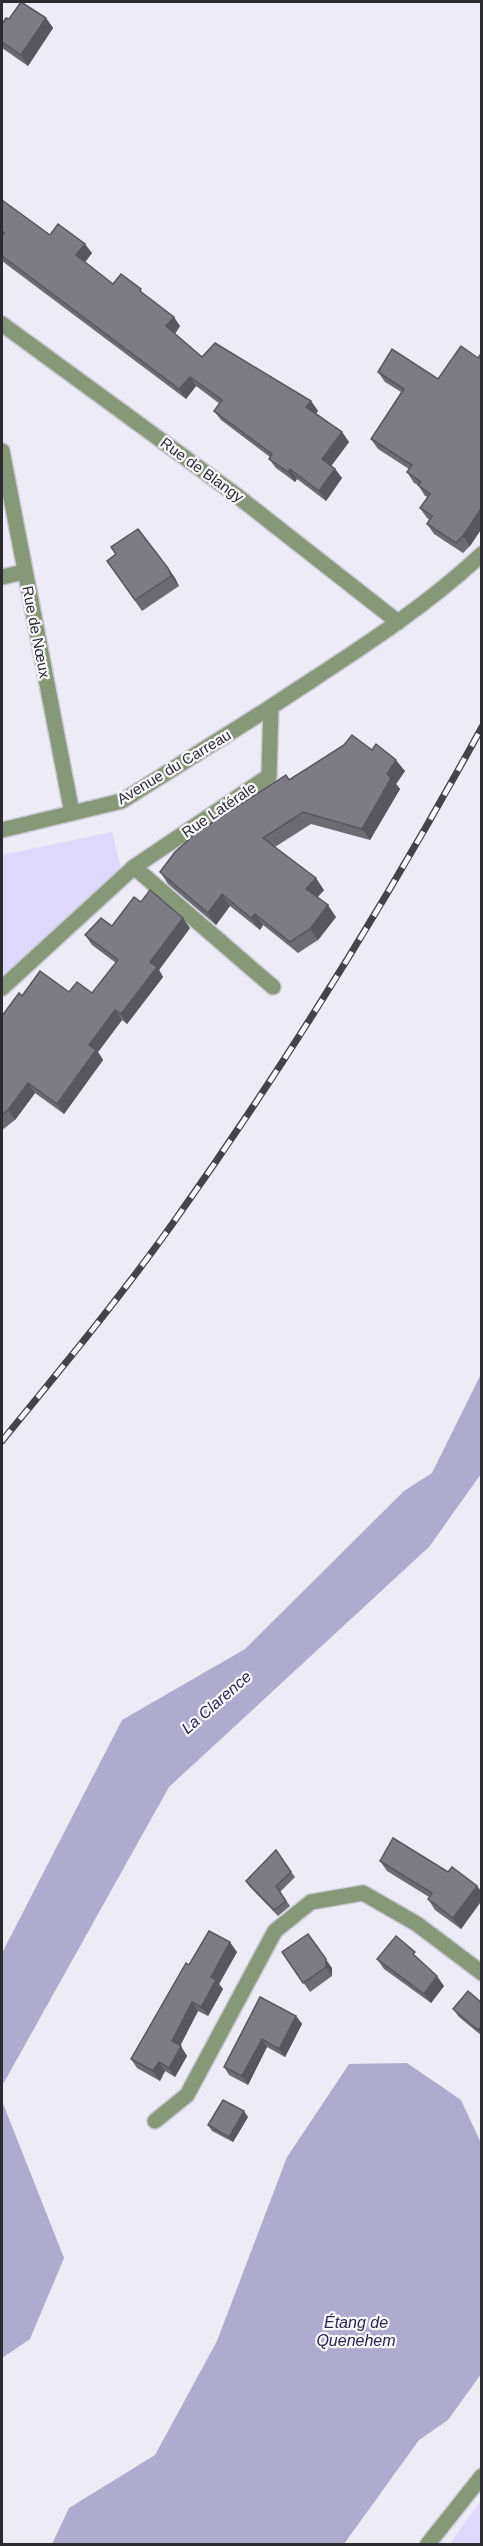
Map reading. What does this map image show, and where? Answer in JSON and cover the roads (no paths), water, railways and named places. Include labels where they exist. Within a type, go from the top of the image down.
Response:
[{"type":"street","name":"Rue de Blangy","points":[[2,324],[236,495],[398,622]]},
{"type":"street","name":"Rue de Nœux","points":[[2,452],[72,813]]},
{"type":"street","points":[[271,707],[398,622],[454,581],[482,554]]},
{"type":"street","points":[[2,577],[24,572]]},
{"type":"street","name":"Avenue du Carreau","points":[[2,830],[122,801],[271,707]]},
{"type":"street","name":"Rue Latérale","points":[[2,988],[134,867],[269,776],[271,707]]},
{"type":"street","points":[[134,867],[273,987]]},
{"type":"street","points":[[155,2121],[187,2096],[275,1931],[311,1902],[363,1893],[417,1924],[482,1973]]},
{"type":"street","points":[[428,2544],[482,2476]]},
{"type":"water","name":"La Clarence","points":[[481,1374],[481,1474],[429,1547],[169,1787],[2,2086],[2,1953],[122,1720],[245,1649],[404,1491],[432,1473]]},
{"type":"water","name":"Étang de Quenehem","points":[[407,2063],[461,2100],[481,2143],[481,2374],[448,2420],[419,2440],[344,2544],[52,2544],[69,2508],[155,2455],[217,2341],[287,2157],[349,2064]]},
{"type":"water","points":[[2,2101],[64,2258],[30,2339],[2,2358]]},
{"type":"railway","points":[[2,1441],[132,1279],[256,1103],[373,918],[482,727]]}]
